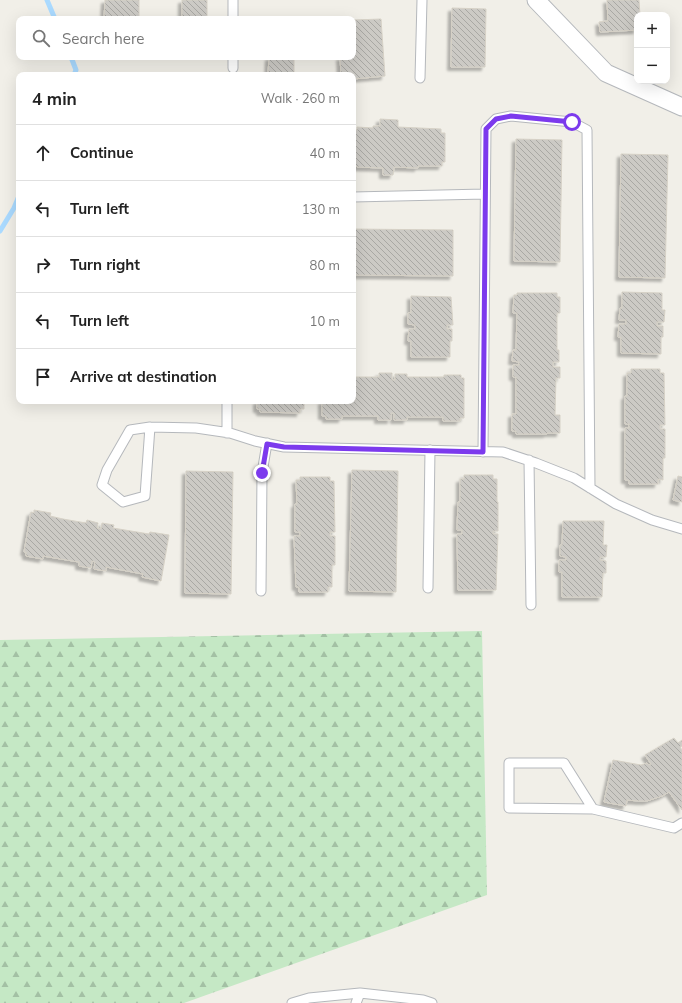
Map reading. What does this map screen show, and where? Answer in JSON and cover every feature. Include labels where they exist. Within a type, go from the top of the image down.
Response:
[{"type":"street","points":[[536,0],[606,73],[682,107]]},
{"type":"lane","points":[[233,0],[233,16]]},
{"type":"lane","points":[[420,78],[422,0]]},
{"type":"lane","points":[[233,60],[233,68]]},
{"type":"lane","points":[[483,452],[486,129],[496,119],[511,116],[572,122],[587,130],[590,488]]},
{"type":"lane","points":[[356,196],[485,194]]},
{"type":"lane","points":[[227,433],[228,404]]},
{"type":"lane","points":[[150,427],[145,496],[123,502],[102,485],[107,470],[130,430],[150,427],[196,428],[227,433],[255,442],[284,447],[503,452],[529,460],[574,478],[616,504],[652,520],[682,528]]},
{"type":"lane","points":[[261,591],[262,473],[267,444]]},
{"type":"lane","points":[[428,588],[430,450]]},
{"type":"lane","points":[[529,460],[531,605]]},
{"type":"lane","points":[[593,809],[564,763],[509,763],[509,808],[593,809],[674,828],[682,822]]},
{"type":"lane","points":[[356,1003],[360,993]]},
{"type":"lane","points":[[292,1003],[309,998],[360,993],[423,1000],[432,1003]]},
{"type":"green space","points":[[482,631],[487,895],[184,1003],[0,1003],[0,640]]},
{"type":"building","points":[[105,0],[139,0],[139,16],[104,16]]},
{"type":"building","points":[[182,0],[207,0],[207,16],[182,16]]},
{"type":"building","points":[[607,0],[639,0],[640,12],[634,12],[634,30],[600,32],[599,22],[608,21]]},
{"type":"building","points":[[452,8],[486,9],[485,67],[451,67]]},
{"type":"building","points":[[381,19],[385,76],[356,79],[356,72],[341,72],[340,60],[356,60],[356,20]]},
{"type":"building","points":[[269,60],[294,60],[294,72],[268,72]]},
{"type":"building","points":[[380,119],[398,120],[398,127],[441,129],[441,133],[445,133],[445,162],[442,162],[442,166],[418,166],[418,168],[394,167],[393,175],[383,175],[383,168],[357,167],[357,127],[373,128],[373,126],[380,126]]},
{"type":"building","points":[[516,139],[562,140],[560,262],[514,261]]},
{"type":"building","points":[[621,154],[668,155],[665,278],[619,277]]},
{"type":"building","points":[[356,229],[453,230],[453,276],[356,275]]},
{"type":"building","points":[[622,292],[662,293],[662,310],[665,310],[664,322],[657,322],[657,326],[663,326],[663,337],[661,337],[661,354],[621,353],[621,337],[618,337],[619,324],[626,324],[626,320],[619,320],[620,308],[622,308]]},
{"type":"building","points":[[517,293],[557,293],[557,297],[560,297],[560,313],[557,313],[557,350],[559,350],[559,362],[553,362],[553,367],[560,367],[560,378],[556,378],[555,415],[560,415],[560,433],[516,434],[516,431],[512,431],[512,414],[516,414],[516,377],[513,377],[513,365],[519,365],[519,362],[512,361],[513,350],[516,350],[517,313],[513,313],[514,295],[517,295]]},
{"type":"building","points":[[411,296],[451,297],[453,325],[447,325],[447,329],[452,329],[450,357],[411,357],[411,341],[408,341],[409,329],[415,329],[415,325],[408,324],[408,313],[411,313]]},
{"type":"building","points":[[631,369],[660,369],[660,373],[664,373],[665,425],[660,425],[660,429],[665,429],[665,458],[663,458],[663,480],[658,479],[658,484],[629,484],[629,480],[625,480],[625,428],[629,428],[629,424],[625,424],[625,396],[627,396],[627,373],[631,373]]},
{"type":"building","points":[[379,373],[392,373],[392,380],[395,380],[395,374],[407,374],[407,377],[444,377],[444,375],[461,375],[461,378],[464,378],[464,418],[460,418],[460,421],[443,421],[443,417],[407,417],[407,420],[394,420],[394,413],[391,413],[391,420],[378,420],[378,416],[342,416],[342,419],[326,419],[326,416],[322,416],[322,404],[356,404],[356,377],[379,377]]},
{"type":"building","points":[[257,404],[304,404],[304,409],[300,409],[300,413],[260,412],[260,409],[257,409]]},
{"type":"building","points":[[352,470],[398,471],[396,592],[349,591]]},
{"type":"building","points":[[186,471],[233,472],[231,594],[185,593]]},
{"type":"building","points":[[464,475],[493,475],[493,479],[497,479],[498,531],[493,531],[493,534],[498,534],[496,590],[458,590],[457,534],[462,534],[462,530],[457,530],[458,502],[460,502],[460,479],[464,479]]},
{"type":"building","points":[[678,476],[682,477],[682,502],[673,500]]},
{"type":"building","points":[[300,477],[330,477],[330,481],[334,481],[335,532],[330,532],[330,536],[335,536],[335,565],[332,565],[332,587],[328,587],[328,592],[299,592],[299,587],[296,587],[294,536],[300,536],[300,532],[295,532],[295,504],[297,504],[296,480],[300,480]]},
{"type":"building","points":[[34,510],[51,513],[50,516],[63,519],[86,523],[87,520],[98,523],[97,528],[101,529],[102,523],[114,525],[113,528],[149,534],[150,532],[169,535],[161,581],[142,577],[143,574],[106,567],[106,571],[94,569],[95,562],[92,561],[91,568],[79,566],[79,562],[43,556],[43,559],[26,556],[26,552],[24,552],[31,512],[34,513]]},
{"type":"building","points":[[563,521],[604,521],[603,545],[607,545],[606,557],[600,557],[600,560],[606,561],[606,573],[603,573],[602,597],[562,597],[562,572],[559,572],[559,560],[566,560],[566,557],[560,556]]},
{"type":"building","points":[[674,738],[678,743],[682,740],[682,746],[680,747],[682,750],[682,810],[669,792],[647,801],[627,800],[626,806],[604,802],[613,760],[641,765],[647,763],[649,765],[651,764],[645,755]]},
{"type":"waterway","points":[[47,0],[54,16]]},
{"type":"waterway","points":[[72,60],[76,70],[75,72]]},
{"type":"waterway","points":[[0,231],[16,203]]},
{"type":"route","points":[[262,473],[267,444],[284,447],[483,452],[486,129],[496,119],[511,116],[572,122]]}]
